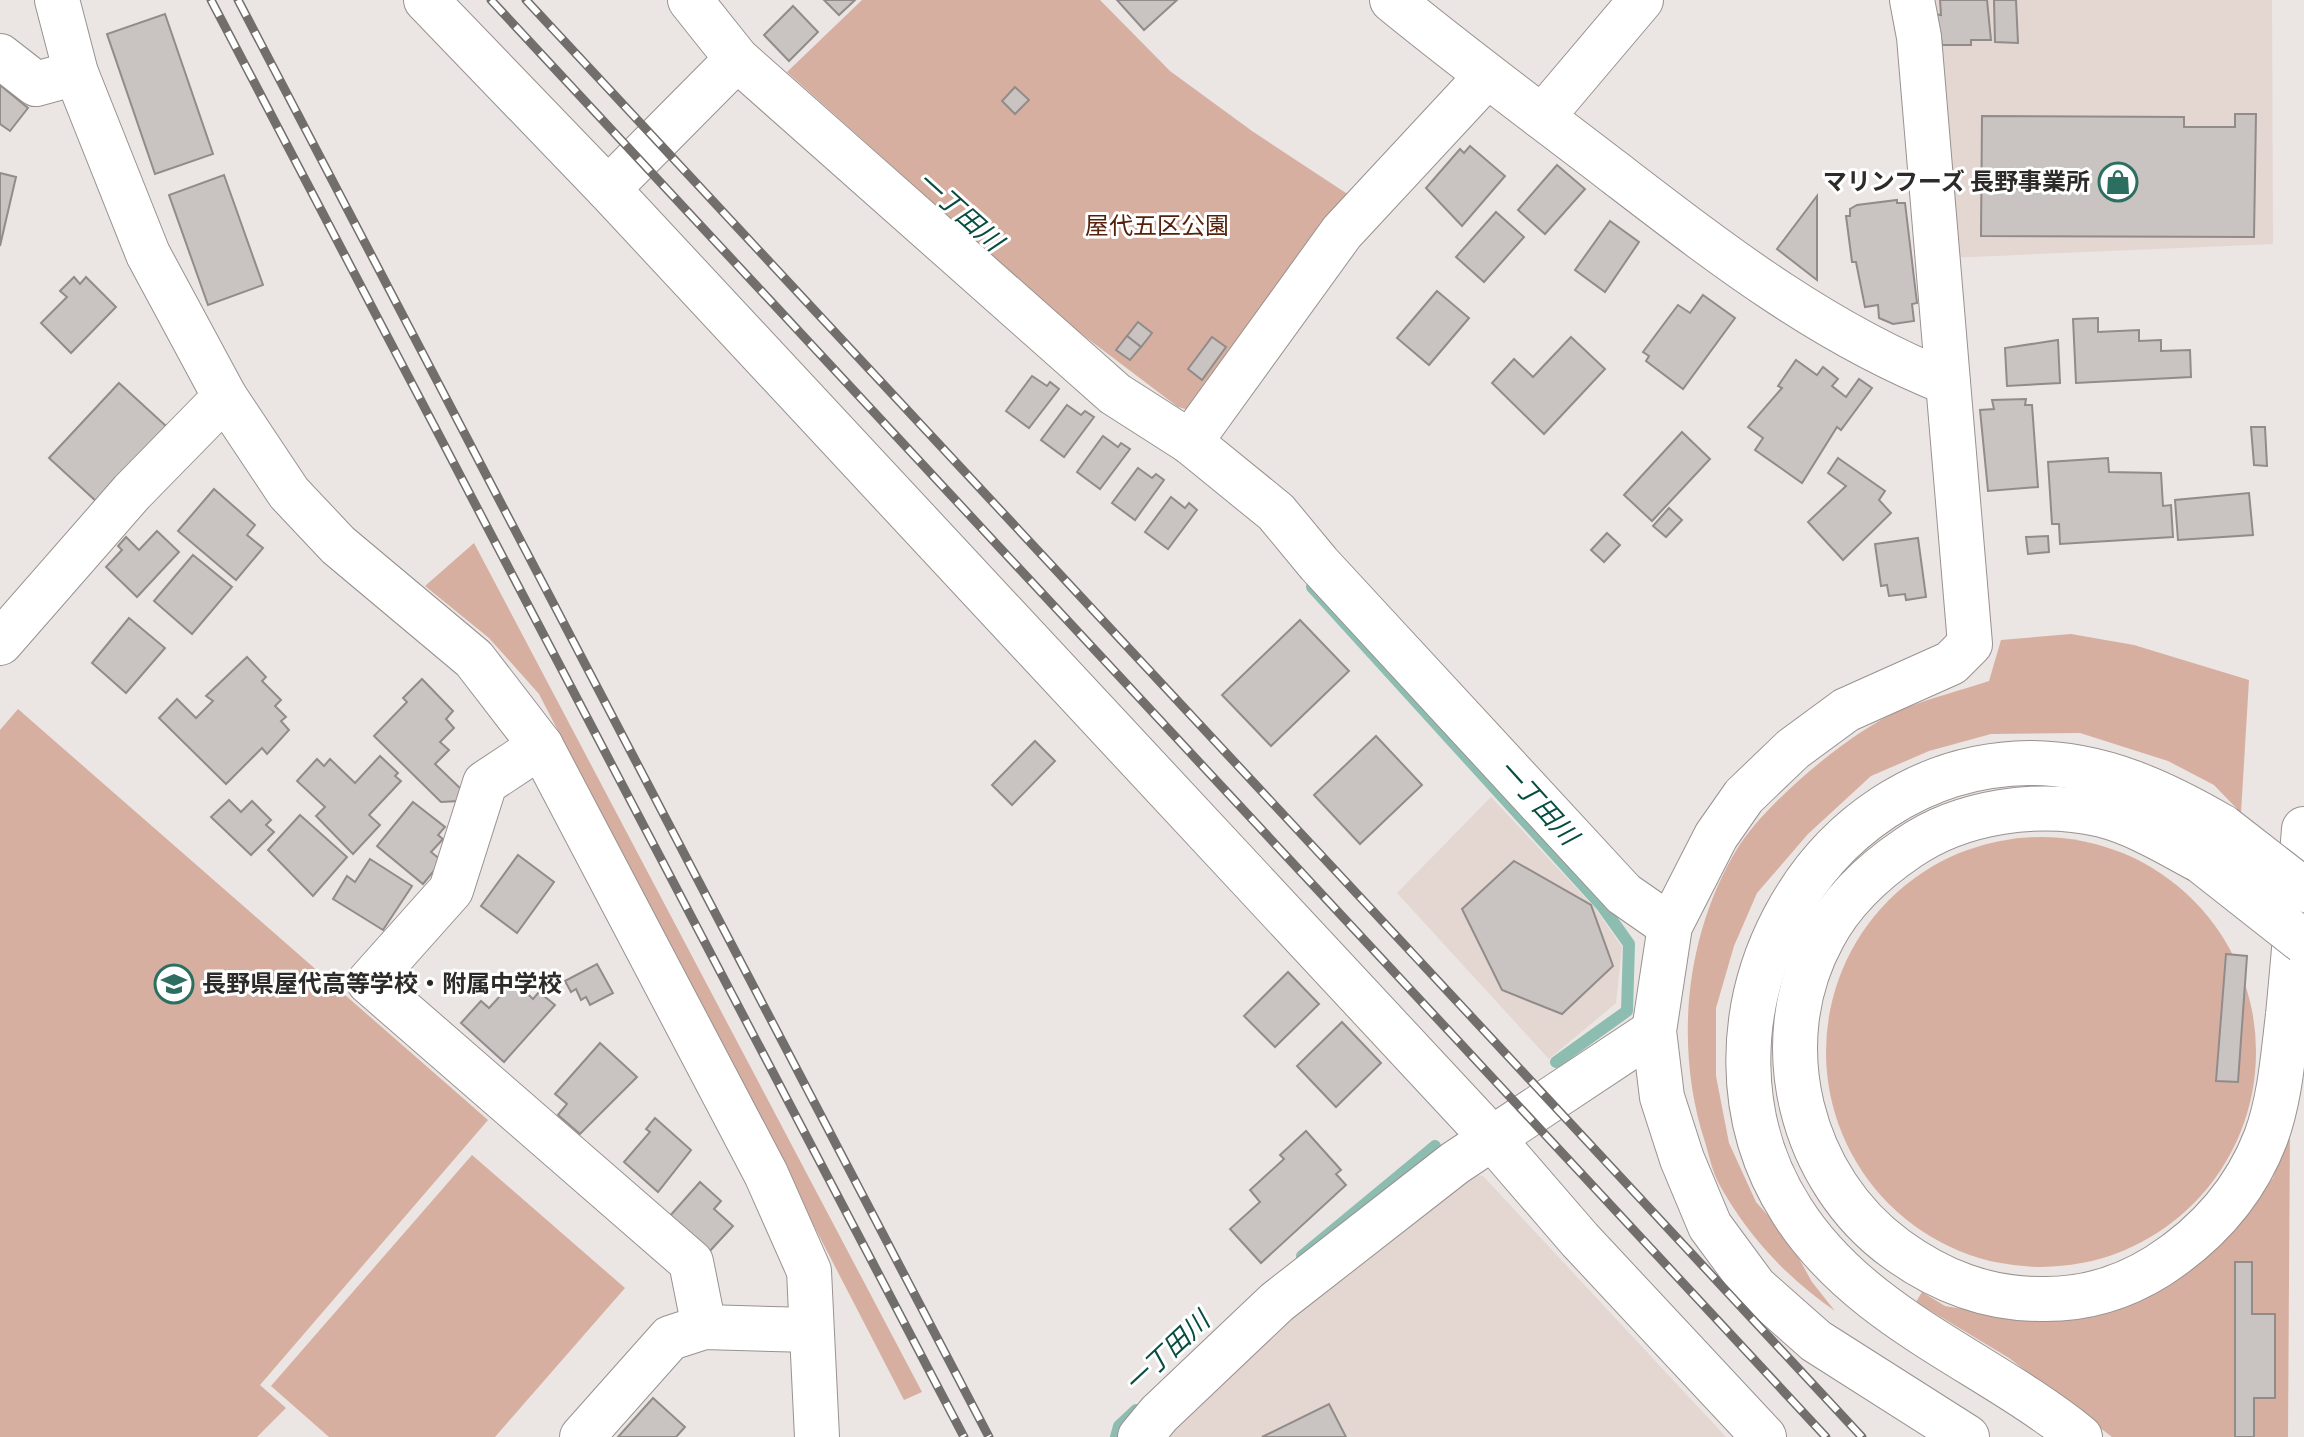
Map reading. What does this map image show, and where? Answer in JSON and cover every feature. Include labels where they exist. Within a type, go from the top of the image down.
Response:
[{"type":"main road","points":[[57,0],[76,73],[148,254],[225,397],[289,493],[338,545],[474,659],[541,746],[766,1174],[809,1271],[817,1437]]},
{"type":"main road","points":[[426,0],[608,189],[1491,1137],[1580,1240],[1764,1437]]},
{"type":"main road","points":[[1392,0],[1486,77],[1691,231],[1829,328],[1896,362],[1948,383]]},
{"type":"main road","points":[[1542,117],[1641,0]]},
{"type":"main road","points":[[1912,0],[1919,37],[1970,644],[1951,663],[1846,710],[1793,749],[1744,796],[1716,836],[1670,926],[1654,1031],[1662,1097],[1682,1159],[1710,1226],[1755,1287],[1816,1341],[1967,1437]]},
{"type":"main road","points":[[693,1],[737,59],[1115,394],[1190,442],[1276,512],[1319,564],[1624,894],[1670,926]]},
{"type":"main road","points":[[0,56],[36,84],[76,73]]},
{"type":"main road","points":[[608,189],[737,59]]},
{"type":"main road","points":[[1190,442],[1342,232],[1486,77]]},
{"type":"main road","points":[[0,643],[132,492],[225,397]]},
{"type":"main road","points":[[541,746],[485,783],[451,890],[369,982],[691,1262],[704,1327]]},
{"type":"main road","points":[[2080,1437],[1902,1321],[1857,1286],[1821,1250],[1791,1210],[1768,1163],[1754,1114],[1751,1026],[1757,988],[1783,915],[1809,876],[1842,839],[1883,807],[1927,785],[1976,770],[2029,763],[2080,767],[2128,780],[2178,801],[2212,844],[2304,942]]},
{"type":"main road","points":[[2304,829],[2278,1093],[2260,1150],[2247,1177],[2220,1215],[2182,1251],[2140,1278],[2097,1293],[2058,1299],[2014,1299],[1966,1288],[1923,1269],[1882,1239],[1849,1206],[1821,1163],[1805,1121],[1795,1074],[1796,1029],[1803,983],[1823,937],[1848,900],[1883,865],[1921,838],[1959,822],[2008,811],[2054,810],[2101,815],[2152,834],[2212,844],[2304,890]]},
{"type":"main road","points":[[1140,1437],[1159,1414],[1277,1302],[1491,1137],[1654,1031]]},
{"type":"main road","points":[[582,1437],[670,1338],[704,1327],[810,1330]]},
{"type":"shaded area","points":[[1924,0],[2272,0],[2273,244],[1946,258]]},
{"type":"shaded area","points":[[1491,797],[1595,908],[1622,947],[1616,1003],[1549,1059],[1397,893]]},
{"type":"shaded area","points":[[1463,1172],[1483,1176],[1726,1437],[1165,1437],[1248,1350]]},
{"type":"green space","name":"屋代五区公園","points":[[862,0],[1100,0],[1170,71],[1252,131],[1349,195],[1189,410],[1178,407],[1071,326],[787,72]]},
{"type":"green space","points":[[474,543],[922,1392],[904,1400],[539,694],[489,638],[425,586]]},
{"type":"green space","points":[[2071,634],[2134,645],[2249,680],[2241,813],[2214,785],[2168,761],[2080,733],[1991,734],[1929,751],[1871,776],[1808,834],[1757,893],[1734,946],[1716,1008],[1716,1076],[1729,1143],[1756,1202],[1787,1237],[1812,1282],[1835,1311],[1800,1284],[1769,1254],[1729,1201],[1712,1167],[1695,1106],[1688,1030],[1696,954],[1706,918],[1719,882],[1751,830],[1790,788],[1839,748],[1908,707],[1989,681],[2001,640]]},
{"type":"green space","name":"長野県屋代高等学校・附属中学校","points":[[18,709],[488,1120],[260,1385],[286,1408],[257,1437],[0,1437],[0,730]]},
{"type":"green space","points":[[2041,837],[2083,841],[2123,854],[2160,873],[2193,900],[2220,933],[2239,970],[2252,1010],[2256,1052],[2252,1094],[2239,1134],[2220,1171],[2193,1204],[2160,1231],[2123,1250],[2083,1263],[2041,1267],[1999,1263],[1959,1250],[1922,1231],[1889,1204],[1862,1171],[1843,1134],[1830,1094],[1826,1052],[1830,1010],[1843,970],[1862,933],[1889,900],[1922,873],[1959,854],[1999,841]]},
{"type":"green space","points":[[2290,1126],[2288,1437],[2112,1437],[2009,1358],[1916,1302],[1922,1292],[1945,1306],[2004,1316],[2228,1235],[2273,1178]]},
{"type":"green space","points":[[472,1155],[625,1288],[495,1437],[329,1437],[271,1386]]},
{"type":"building","points":[[824,0],[855,0],[839,15]]},
{"type":"building","points":[[1117,0],[1177,0],[1144,30]]},
{"type":"building","points":[[1940,0],[1987,0],[1991,40],[1971,40],[1971,45],[1942,45],[1940,31],[1934,32],[1933,14],[1941,15]]},
{"type":"building","points":[[1994,0],[2016,0],[2018,43],[1995,42]]},
{"type":"building","points":[[793,6],[818,32],[789,61],[764,35]]},
{"type":"building","points":[[165,14],[213,154],[155,174],[107,34]]},
{"type":"building","points":[[0,85],[28,108],[10,131],[0,124]]},
{"type":"building","points":[[1015,87],[1029,100],[1015,114],[1002,101]]},
{"type":"building","name":"マリンフーズ 長野事業所","points":[[2235,114],[2256,114],[2254,237],[1981,236],[1982,116],[2184,117],[2184,127],[2235,127]]},
{"type":"building","points":[[1470,146],[1505,176],[1462,226],[1426,188],[1460,149],[1464,153]]},
{"type":"building","points":[[1557,165],[1585,189],[1545,234],[1518,210]]},
{"type":"building","points":[[0,173],[16,177],[0,246]]},
{"type":"building","points":[[224,175],[263,285],[208,305],[169,195]]},
{"type":"building","points":[[1817,196],[1817,280],[1777,249]]},
{"type":"building","points":[[1897,200],[1897,203],[1905,203],[1917,303],[1912,304],[1914,321],[1893,324],[1879,318],[1878,305],[1865,307],[1856,262],[1852,262],[1846,216],[1850,216],[1850,209],[1857,205]]},
{"type":"building","points":[[1496,212],[1524,237],[1484,282],[1456,257]]},
{"type":"building","points":[[1610,221],[1639,242],[1605,292],[1575,270]]},
{"type":"building","points":[[74,277],[80,284],[86,277],[116,307],[71,353],[41,323],[67,297],[60,291]]},
{"type":"building","points":[[1437,291],[1469,318],[1429,365],[1397,338]]},
{"type":"building","points":[[1703,295],[1735,318],[1683,389],[1646,361],[1649,356],[1643,352],[1678,305],[1690,313]]},
{"type":"building","points":[[2098,318],[2098,332],[2139,330],[2139,341],[2161,340],[2161,351],[2190,350],[2191,377],[2076,383],[2073,319]]},
{"type":"building","points":[[1138,322],[1152,333],[1141,347],[1127,336]]},
{"type":"building","points":[[1127,336],[1141,347],[1130,360],[1116,350]]},
{"type":"building","points":[[1212,337],[1226,347],[1202,380],[1188,369]]},
{"type":"building","points":[[1571,337],[1605,369],[1544,434],[1492,383],[1514,359],[1533,377]]},
{"type":"building","points":[[2058,340],[2060,383],[2007,386],[2005,348]]},
{"type":"building","points":[[1796,360],[1817,375],[1823,367],[1838,379],[1832,386],[1846,397],[1859,379],[1872,388],[1841,430],[1837,427],[1802,483],[1755,450],[1763,438],[1748,427],[1782,388],[1778,386]]},
{"type":"building","points":[[1032,376],[1047,386],[1050,382],[1059,389],[1029,428],[1006,411]]},
{"type":"building","points":[[119,383],[166,426],[97,502],[49,458]]},
{"type":"building","points":[[2026,399],[2025,405],[2032,405],[2038,487],[1988,491],[1980,410],[1994,409],[1992,400]]},
{"type":"building","points":[[1067,405],[1081,415],[1085,411],[1094,417],[1064,457],[1041,440]]},
{"type":"building","points":[[2251,427],[2265,427],[2267,466],[2254,465]]},
{"type":"building","points":[[1682,432],[1710,459],[1652,521],[1624,495]]},
{"type":"building","points":[[1103,436],[1118,447],[1121,443],[1130,449],[1100,489],[1077,472]]},
{"type":"building","points":[[1838,458],[1885,491],[1879,500],[1891,513],[1843,560],[1808,522],[1846,486],[1828,473]]},
{"type":"building","points":[[2108,458],[2109,472],[2161,473],[2163,506],[2171,505],[2173,537],[2060,544],[2059,524],[2052,524],[2048,462]]},
{"type":"building","points":[[1138,468],[1152,478],[1156,474],[1164,480],[1135,520],[1112,503]]},
{"type":"building","points":[[214,489],[255,525],[247,535],[263,548],[236,580],[178,531]]},
{"type":"building","points":[[2249,493],[2253,535],[2178,540],[2175,500]]},
{"type":"building","points":[[1171,497],[1185,508],[1189,503],[1197,510],[1168,549],[1145,532]]},
{"type":"building","points":[[1669,508],[1682,520],[1666,537],[1653,526]]},
{"type":"building","points":[[157,531],[179,552],[137,597],[106,567],[122,550],[118,546],[126,537],[139,550]]},
{"type":"building","points":[[1607,533],[1620,545],[1604,562],[1591,550]]},
{"type":"building","points":[[2048,536],[2049,552],[2028,554],[2026,537]]},
{"type":"building","points":[[1918,538],[1926,597],[1906,600],[1905,594],[1889,596],[1887,585],[1881,586],[1875,544]]},
{"type":"building","points":[[193,555],[232,587],[192,634],[154,601]]},
{"type":"building","points":[[129,618],[165,648],[126,693],[92,663]]},
{"type":"building","points":[[1300,620],[1349,671],[1271,746],[1222,695]]},
{"type":"building","points":[[247,657],[266,677],[262,681],[281,700],[275,706],[286,717],[281,721],[289,730],[267,754],[262,748],[226,784],[159,718],[177,699],[196,718],[213,701],[206,696]]},
{"type":"building","points":[[422,679],[453,711],[446,719],[454,728],[440,742],[449,750],[435,764],[461,789],[459,801],[441,802],[374,736],[407,702],[403,698]]},
{"type":"building","points":[[1376,736],[1422,785],[1360,844],[1314,795]]},
{"type":"building","points":[[1035,741],[1055,761],[1012,805],[992,785]]},
{"type":"building","points":[[380,756],[398,773],[395,776],[401,781],[369,815],[380,825],[353,854],[316,816],[325,807],[297,781],[317,759],[324,766],[330,759],[355,783]]},
{"type":"building","points":[[229,800],[241,812],[252,801],[271,820],[266,825],[274,832],[251,855],[211,817]]},
{"type":"building","points":[[413,802],[445,827],[438,835],[443,839],[431,852],[442,861],[423,884],[377,846]]},
{"type":"building","points":[[300,815],[347,857],[313,896],[268,850]]},
{"type":"building","points":[[518,855],[554,882],[517,933],[481,906]]},
{"type":"building","points":[[370,859],[412,886],[383,930],[333,899],[347,876],[355,882]]},
{"type":"building","points":[[1514,861],[1591,905],[1613,966],[1562,1014],[1502,990],[1462,909]]},
{"type":"building","points":[[2226,954],[2247,956],[2238,1082],[2216,1081]]},
{"type":"building","points":[[597,964],[613,993],[590,1005],[586,997],[581,1000],[576,989],[571,992],[565,981]]},
{"type":"building","points":[[1288,972],[1319,1004],[1275,1047],[1244,1016]]},
{"type":"building","points":[[514,981],[533,999],[539,992],[555,1005],[504,1062],[461,1023],[481,1001],[489,1008]]},
{"type":"building","points":[[1342,1022],[1381,1063],[1336,1107],[1297,1066]]},
{"type":"building","points":[[600,1043],[637,1077],[580,1134],[558,1115],[567,1104],[555,1094]]},
{"type":"building","points":[[655,1118],[691,1150],[658,1192],[624,1162],[650,1132],[646,1129]]},
{"type":"building","points":[[1306,1131],[1341,1170],[1336,1174],[1346,1185],[1261,1263],[1230,1229],[1260,1202],[1250,1190],[1284,1159],[1280,1155]]},
{"type":"building","points":[[700,1182],[721,1201],[714,1209],[733,1226],[708,1253],[669,1217]]},
{"type":"building","points":[[2235,1262],[2252,1262],[2252,1314],[2275,1314],[2275,1398],[2254,1398],[2254,1437],[2235,1437]]},
{"type":"building","points":[[653,1398],[685,1427],[676,1437],[618,1437]]},
{"type":"building","points":[[1329,1404],[1346,1437],[1262,1437]]},
{"type":"waterway","name":"一丁田川","points":[[1312,587],[1602,906],[1629,944],[1627,1011],[1556,1062]]},
{"type":"waterway","name":"一丁田川","points":[[1302,1256],[1435,1146]]},
{"type":"waterway","name":"一丁田川","points":[[1116,1437],[1119,1426],[1136,1410]]},
{"type":"railway","points":[[211,0],[964,1437]]},
{"type":"railway","points":[[238,0],[989,1437]]},
{"type":"railway","points":[[491,0],[1826,1437]]},
{"type":"railway","points":[[526,0],[1862,1437]]},
{"type":"place","name":"マリンフーズ 長野事業所","points":[[2118,182]]},
{"type":"place","name":"長野県屋代高等学校・附属中学校","points":[[174,984]]}]
